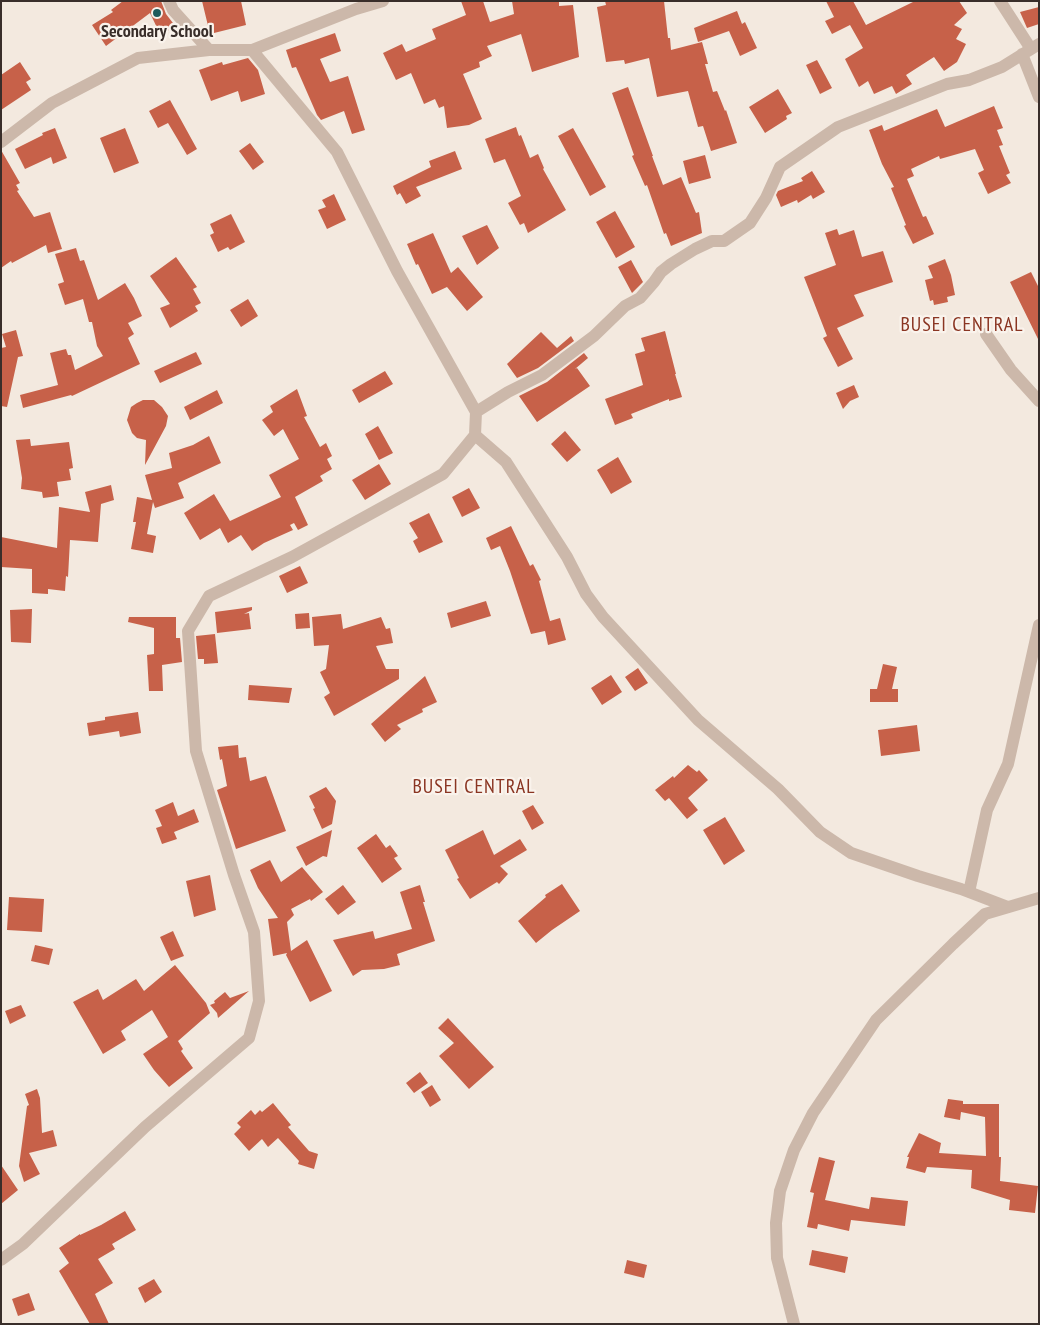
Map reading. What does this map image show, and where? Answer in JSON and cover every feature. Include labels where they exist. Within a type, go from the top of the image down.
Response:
[{"type":"street","points":[[169,1],[173,10],[209,50]]},
{"type":"street","points":[[1,142],[52,103],[138,58],[209,50],[252,50],[356,9],[383,1]]},
{"type":"street","points":[[1000,1],[1031,49],[1039,97]]},
{"type":"street","points":[[476,412],[508,392],[542,375],[594,336],[626,306],[640,298],[661,272],[671,264],[712,241],[724,241],[750,223],[766,198],[780,167],[838,127],[947,84],[969,80],[1002,67],[1031,49]]},
{"type":"street","points":[[1,1260],[22,1244],[145,1127],[250,1038],[259,1001],[254,932],[234,875],[196,751],[188,631],[209,596],[292,557],[443,474],[475,435],[476,412],[397,271],[337,152],[252,50]]},
{"type":"street","points":[[986,334],[1011,370],[1039,401]]},
{"type":"street","points":[[475,435],[506,462],[567,558],[586,594],[603,617],[698,720],[772,783],[820,832],[851,852],[1008,907]]},
{"type":"street","points":[[969,892],[987,810],[1008,764],[1039,625]]},
{"type":"street","points":[[794,1324],[777,1258],[776,1223],[780,1191],[794,1150],[813,1113],[876,1020],[985,914],[1039,898]]},
{"type":"building","points":[[123,1],[161,1],[166,14],[176,27],[160,34],[150,13],[106,46],[92,25],[113,12],[111,10]]},
{"type":"building","points":[[202,1],[241,1],[246,25],[210,34]]},
{"type":"building","points":[[461,1],[483,1],[490,22],[514,14],[512,1],[559,1],[559,6],[573,5],[579,57],[532,72],[521,34],[487,46],[492,56],[479,62],[480,67],[463,74],[482,119],[469,125],[447,128],[444,106],[439,108],[435,99],[424,104],[411,73],[396,80],[383,53],[402,44],[406,52],[436,39],[432,29],[466,15]]},
{"type":"building","points":[[605,1],[664,1],[671,50],[702,42],[708,64],[705,64],[713,92],[717,91],[726,110],[737,143],[711,151],[703,126],[698,127],[688,91],[657,97],[649,58],[625,64],[624,60],[606,62],[597,7],[606,5]]},
{"type":"building","points":[[826,1],[853,1],[866,25],[915,1],[959,1],[967,13],[954,25],[962,29],[956,39],[966,44],[957,62],[944,71],[934,57],[906,75],[912,84],[896,94],[892,86],[874,94],[868,81],[859,87],[845,59],[863,48],[850,25],[832,34],[825,21],[834,17]]},
{"type":"building","points":[[1039,7],[1039,24],[1027,28],[1020,12]]},
{"type":"building","points":[[737,11],[742,24],[745,22],[757,48],[740,56],[729,31],[698,42],[694,28]]},
{"type":"building","points":[[335,33],[341,51],[320,59],[330,82],[348,76],[365,130],[352,134],[344,111],[321,120],[317,115],[296,67],[292,68],[286,50]]},
{"type":"building","points":[[248,58],[258,70],[265,94],[241,102],[238,91],[211,101],[199,70],[222,62],[223,65]]},
{"type":"building","points":[[817,60],[832,88],[820,94],[806,65]]},
{"type":"building","points":[[20,62],[31,79],[26,82],[31,90],[1,110],[1,75]]},
{"type":"building","points":[[628,87],[663,185],[681,177],[696,213],[699,212],[702,233],[671,246],[666,233],[664,234],[647,185],[645,186],[632,156],[634,155],[612,93]]},
{"type":"building","points":[[778,89],[792,113],[786,116],[787,119],[765,133],[749,107]]},
{"type":"building","points":[[170,100],[197,149],[187,155],[168,123],[158,128],[149,111]]},
{"type":"building","points":[[994,106],[1003,128],[997,130],[1003,145],[999,146],[1010,173],[1006,175],[1011,183],[988,194],[978,173],[984,170],[975,149],[940,159],[939,156],[911,169],[914,176],[907,179],[923,217],[926,216],[934,234],[913,244],[904,226],[906,225],[891,188],[894,187],[882,164],[869,130],[882,125],[884,131],[937,109],[945,127]]},
{"type":"building","points":[[516,127],[530,158],[538,154],[543,169],[566,210],[528,233],[524,223],[520,225],[508,203],[521,196],[505,159],[494,163],[485,139]]},
{"type":"building","points":[[55,128],[67,158],[53,164],[51,157],[25,169],[15,149],[43,135],[42,133]]},
{"type":"building","points":[[125,128],[139,163],[114,173],[100,138]]},
{"type":"building","points":[[573,128],[606,187],[590,196],[558,136]]},
{"type":"building","points":[[250,143],[264,162],[253,170],[239,151]]},
{"type":"building","points":[[1,150],[20,183],[16,185],[19,190],[17,191],[34,217],[50,212],[62,249],[48,253],[46,245],[12,263],[11,261],[1,268]]},
{"type":"building","points":[[455,151],[462,169],[416,187],[421,196],[406,204],[400,193],[397,195],[393,186],[431,167],[429,161]]},
{"type":"building","points":[[705,155],[711,178],[689,184],[683,161]]},
{"type":"building","points":[[812,171],[825,192],[813,199],[811,195],[798,203],[797,200],[781,207],[776,195],[778,191],[803,181],[801,178]]},
{"type":"building","points":[[334,194],[346,220],[327,229],[318,210],[326,207],[322,200]]},
{"type":"building","points":[[615,211],[635,247],[616,258],[596,222]]},
{"type":"building","points":[[231,214],[245,242],[230,250],[228,247],[218,252],[210,235],[214,233],[210,224]]},
{"type":"building","points":[[487,225],[499,248],[477,265],[462,236]]},
{"type":"building","points":[[837,229],[839,235],[854,230],[862,257],[883,251],[893,282],[854,295],[864,316],[837,328],[853,359],[838,367],[823,338],[827,336],[804,277],[836,265],[825,233]]},
{"type":"building","points":[[433,233],[451,273],[458,267],[483,297],[467,311],[447,287],[432,294],[418,264],[416,265],[407,244]]},
{"type":"building","points":[[76,248],[80,261],[84,260],[98,300],[125,283],[134,298],[142,316],[128,323],[134,334],[128,338],[140,364],[72,396],[23,408],[20,395],[58,385],[50,353],[66,349],[68,355],[71,355],[75,370],[103,356],[97,346],[92,322],[89,322],[83,299],[65,305],[58,284],[64,282],[55,254]]},
{"type":"building","points":[[176,257],[197,287],[193,289],[201,303],[195,306],[198,311],[170,328],[160,308],[170,304],[150,276]]},
{"type":"building","points":[[945,259],[955,295],[947,297],[948,302],[934,305],[933,300],[930,301],[925,280],[933,278],[928,266]]},
{"type":"building","points":[[631,260],[643,282],[632,293],[618,267]]},
{"type":"building","points":[[1031,272],[1039,288],[1039,341],[1010,282]]},
{"type":"building","points":[[248,299],[258,316],[241,327],[230,310]]},
{"type":"building","points":[[16,330],[23,356],[18,357],[7,407],[1,406],[1,348],[6,347],[2,334]]},
{"type":"building","points":[[665,331],[682,397],[669,401],[669,399],[631,414],[633,418],[615,425],[605,399],[643,385],[635,354],[645,351],[641,338]]},
{"type":"building","points":[[541,332],[557,348],[571,336],[574,341],[538,368],[517,378],[507,364]]},
{"type":"building","points":[[196,352],[202,364],[160,383],[154,371]]},
{"type":"building","points":[[584,353],[588,358],[575,369],[577,368],[590,386],[537,422],[519,396],[547,382]]},
{"type":"building","points":[[385,371],[393,384],[359,403],[352,390]]},
{"type":"building","points":[[854,385],[859,397],[850,401],[843,409],[836,393]]},
{"type":"building","points":[[297,389],[307,416],[304,417],[320,447],[326,443],[332,456],[327,459],[332,469],[320,476],[323,481],[295,497],[308,525],[298,530],[294,523],[290,525],[293,530],[264,543],[252,551],[241,535],[228,543],[220,528],[200,540],[184,513],[214,494],[230,521],[281,497],[269,475],[299,459],[283,429],[274,436],[262,420],[273,412],[270,406]]},
{"type":"building","points":[[217,390],[223,403],[190,420],[184,407]]},
{"type":"building","points":[[143,400],[154,400],[168,416],[166,426],[145,465],[146,440],[137,438],[132,433],[127,420],[131,407]]},
{"type":"building","points":[[378,426],[393,453],[379,460],[365,434]]},
{"type":"building","points":[[565,431],[581,450],[567,462],[551,444]]},
{"type":"building","points":[[209,436],[221,463],[178,483],[184,498],[155,508],[153,502],[147,534],[156,536],[153,553],[131,549],[136,522],[133,522],[137,497],[152,500],[145,475],[172,468],[169,453],[193,445]]},
{"type":"building","points":[[30,439],[31,446],[69,442],[73,468],[69,469],[71,480],[57,482],[59,496],[43,498],[42,492],[21,489],[22,478],[16,440]]},
{"type":"building","points":[[618,457],[632,482],[611,494],[597,470]]},
{"type":"building","points":[[379,464],[391,484],[365,500],[352,480]]},
{"type":"building","points":[[111,485],[114,500],[101,504],[98,542],[70,540],[68,577],[66,576],[65,591],[48,589],[48,594],[32,593],[32,569],[1,567],[1,537],[57,548],[59,507],[90,512],[85,492]]},
{"type":"building","points":[[469,488],[480,508],[462,517],[452,497]]},
{"type":"building","points":[[429,513],[443,542],[419,553],[413,541],[418,538],[409,523]]},
{"type":"building","points":[[511,526],[530,566],[533,564],[541,580],[539,581],[550,621],[560,618],[566,640],[548,645],[545,631],[531,634],[500,546],[491,550],[486,538]]},
{"type":"building","points":[[300,566],[308,583],[287,593],[279,576]]},
{"type":"building","points":[[486,601],[491,616],[451,628],[447,613]]},
{"type":"building","points":[[252,607],[252,610],[244,614],[249,613],[251,629],[217,633],[215,612]]},
{"type":"building","points":[[32,609],[31,643],[11,642],[10,610]]},
{"type":"building","points":[[309,613],[310,628],[296,629],[295,614]]},
{"type":"building","points":[[341,614],[343,629],[381,617],[386,629],[390,628],[393,643],[376,646],[386,669],[399,669],[399,679],[334,716],[324,697],[330,693],[320,672],[326,669],[329,645],[314,646],[312,617]]},
{"type":"building","points":[[129,617],[176,617],[176,638],[180,638],[182,662],[162,665],[163,691],[149,691],[147,655],[154,654],[154,628],[128,622]]},
{"type":"building","points":[[215,634],[218,663],[204,664],[204,659],[198,659],[196,636]]},
{"type":"building","points":[[883,664],[897,667],[892,689],[898,689],[898,702],[870,702],[870,689],[877,689]]},
{"type":"building","points":[[638,668],[648,683],[635,691],[625,677]]},
{"type":"building","points":[[611,675],[622,692],[602,705],[591,688]]},
{"type":"building","points":[[425,676],[437,702],[422,709],[423,712],[397,725],[401,729],[385,742],[371,724]]},
{"type":"building","points":[[249,685],[292,688],[289,703],[248,700]]},
{"type":"building","points":[[138,712],[141,733],[120,737],[119,731],[89,736],[87,723],[105,720],[105,717]]},
{"type":"building","points":[[917,725],[920,751],[881,756],[878,730]]},
{"type":"building","points":[[238,745],[239,758],[246,757],[250,781],[266,776],[286,831],[236,849],[217,790],[227,786],[218,747]]},
{"type":"building","points":[[688,765],[697,772],[699,770],[708,780],[688,798],[698,810],[687,819],[669,798],[665,801],[655,790],[673,776],[674,778]]},
{"type":"building","points":[[326,787],[336,801],[332,824],[322,829],[309,796]]},
{"type":"building","points":[[173,802],[178,816],[194,809],[199,822],[174,832],[177,839],[162,844],[156,828],[162,826],[155,810]]},
{"type":"building","points":[[533,805],[544,823],[532,830],[522,811]]},
{"type":"building","points":[[725,817],[745,851],[724,865],[703,830]]},
{"type":"building","points":[[332,830],[327,857],[323,856],[306,866],[296,847]]},
{"type":"building","points":[[483,830],[494,855],[520,839],[527,850],[500,866],[508,874],[499,884],[497,882],[470,899],[457,879],[459,878],[445,850]]},
{"type":"building","points":[[376,834],[386,848],[390,845],[398,856],[394,858],[402,869],[382,883],[357,848]]},
{"type":"building","points":[[270,860],[281,882],[302,867],[323,892],[311,901],[310,899],[291,909],[294,915],[287,922],[291,951],[307,940],[332,991],[310,1002],[286,955],[287,953],[273,956],[268,919],[278,918],[258,888],[250,870]]},
{"type":"building","points":[[210,875],[216,910],[194,917],[186,881]]},
{"type":"building","points":[[562,884],[580,911],[536,943],[518,921],[546,897],[545,895]]},
{"type":"building","points":[[343,885],[356,902],[338,915],[325,899]]},
{"type":"building","points":[[420,885],[425,902],[423,902],[435,941],[397,954],[400,965],[384,969],[362,970],[353,976],[333,940],[373,931],[375,939],[412,929],[400,892]]},
{"type":"building","points":[[9,897],[44,899],[42,932],[7,930]]},
{"type":"building","points":[[173,931],[184,956],[171,961],[160,937]]},
{"type":"building","points":[[35,945],[53,949],[49,965],[31,961]]},
{"type":"building","points":[[175,965],[206,1003],[210,1013],[178,1041],[183,1049],[181,1051],[193,1068],[169,1087],[143,1054],[168,1037],[152,1010],[121,1031],[126,1040],[103,1054],[73,1002],[98,989],[103,1000],[136,979],[144,991]]},
{"type":"building","points":[[249,991],[218,1018],[217,1013],[210,1005],[215,1003],[214,1001],[225,992],[230,998]]},
{"type":"building","points":[[21,1005],[26,1016],[10,1024],[5,1011]]},
{"type":"building","points":[[448,1018],[494,1067],[469,1089],[439,1056],[454,1043],[438,1028]]},
{"type":"building","points":[[420,1072],[428,1083],[414,1093],[406,1083]]},
{"type":"building","points":[[432,1085],[441,1100],[430,1107],[421,1092]]},
{"type":"building","points":[[37,1089],[40,1098],[42,1133],[53,1130],[57,1146],[29,1153],[40,1174],[24,1182],[19,1166],[27,1106],[29,1105],[25,1094]]},
{"type":"building","points":[[948,1099],[963,1101],[963,1104],[999,1104],[1000,1181],[1038,1186],[1035,1213],[1009,1210],[1010,1200],[971,1188],[972,1170],[927,1167],[925,1173],[906,1168],[909,1157],[907,1157],[919,1133],[941,1143],[939,1153],[986,1156],[985,1117],[961,1112],[960,1120],[944,1117]]},
{"type":"building","points":[[273,1103],[291,1125],[288,1127],[309,1151],[318,1154],[314,1169],[298,1164],[299,1161],[278,1138],[268,1147],[262,1139],[249,1151],[234,1134],[241,1127],[237,1123],[251,1110],[255,1115]]},
{"type":"building","points":[[819,1157],[835,1161],[825,1200],[869,1209],[871,1197],[908,1201],[905,1226],[851,1220],[849,1231],[818,1224],[817,1229],[807,1227],[814,1193],[810,1192]]},
{"type":"building","points":[[1,1165],[18,1190],[1,1204]]},
{"type":"building","points":[[125,1211],[136,1230],[112,1244],[115,1249],[98,1259],[113,1283],[95,1294],[109,1324],[90,1324],[59,1271],[69,1263],[59,1248],[80,1234],[101,1225]]},
{"type":"building","points":[[812,1250],[848,1257],[845,1273],[809,1265]]},
{"type":"building","points":[[627,1260],[647,1265],[644,1278],[624,1273]]},
{"type":"building","points":[[154,1279],[162,1292],[145,1303],[138,1288]]},
{"type":"building","points":[[29,1293],[35,1310],[18,1316],[12,1299]]},
{"type":"place","name":"Secondary School","points":[[157,13]]},
{"type":"district","name":"BUSEI CENTRAL","points":[[962,325]]},
{"type":"district","name":"BUSEI CENTRAL","points":[[474,787]]}]
